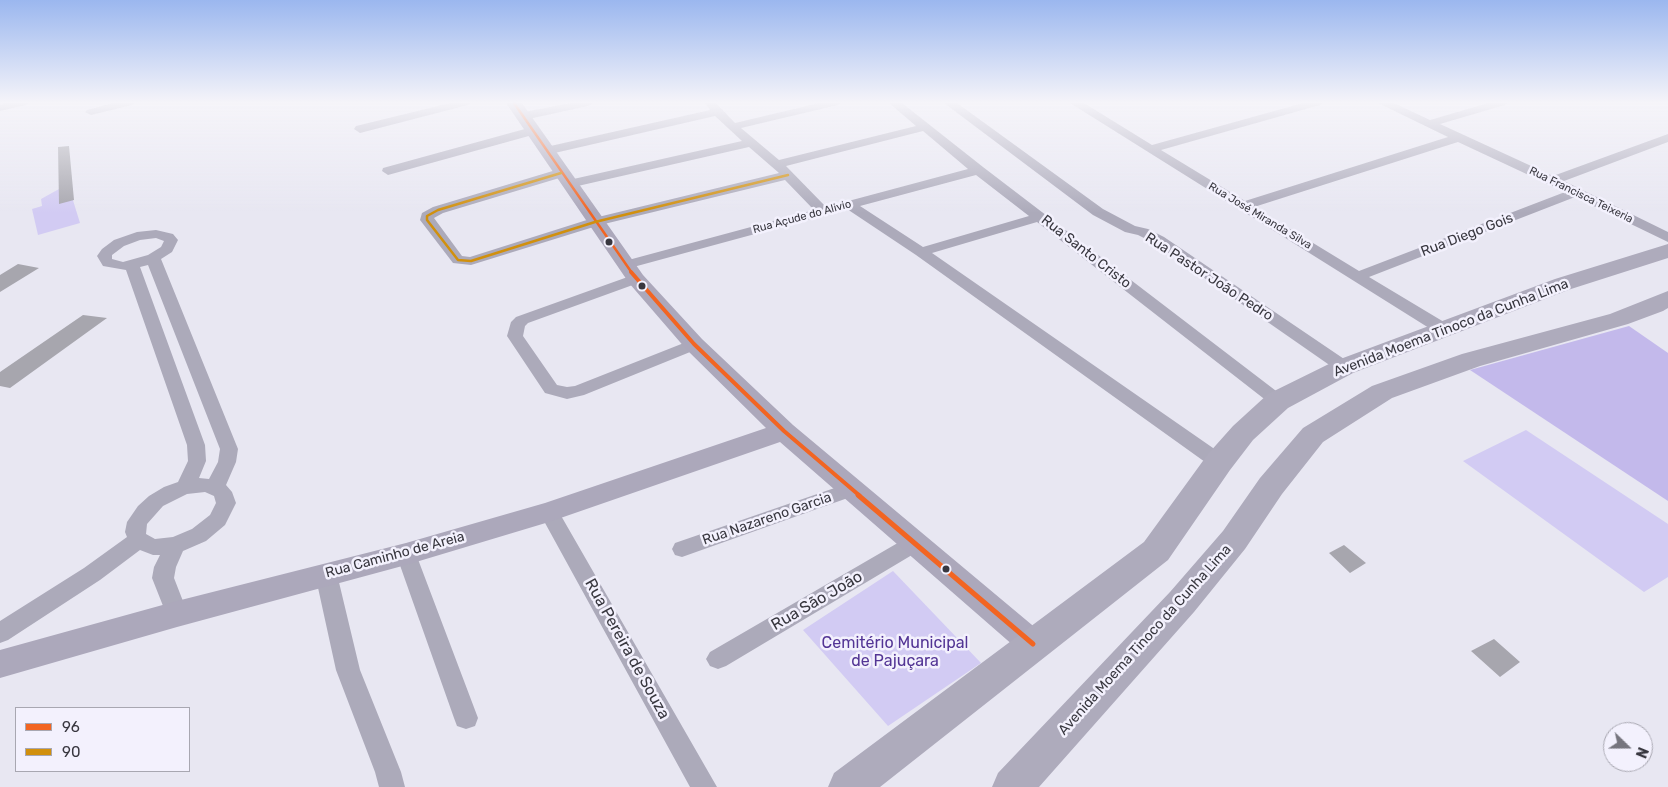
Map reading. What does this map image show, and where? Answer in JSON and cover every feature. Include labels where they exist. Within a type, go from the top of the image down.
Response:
[{"type":"main road","name":"Avenida Moema Tinoco da Cunha Lima","points":[[848,787],[1156,551],[1219,462],[1243,433],[1278,401],[1344,367],[1563,284],[1668,251]]},
{"type":"main road","name":"Avenida Moema Tinoco da Cunha Lima","points":[[1012,787],[1182,602],[1234,540],[1271,486],[1313,436],[1382,392],[1471,360],[1663,305]]},
{"type":"street","points":[[388,171],[494,140]]},
{"type":"street","points":[[538,140],[631,272],[694,344],[784,431],[1033,644]]},
{"type":"street","points":[[746,140],[788,174],[822,210]]},
{"type":"street","points":[[777,164],[875,140]]},
{"type":"street","name":"Rua Santo Cristo","points":[[941,140],[1278,401]]},
{"type":"street","name":"Rua Pastor João Pedro","points":[[1000,140],[1098,212],[1130,229],[1143,232],[1159,240],[1344,367]]},
{"type":"street","name":"Rua José Miranda Silva","points":[[1135,140],[1443,329]]},
{"type":"street","points":[[1151,150],[1187,140]]},
{"type":"street","points":[[1243,206],[1452,140]]},
{"type":"street","name":"Rua Francisca Teixeria","points":[[1461,140],[1553,181],[1668,238]]},
{"type":"street","points":[[1553,181],[1663,140]]},
{"type":"street","points":[[750,143],[565,178],[438,210],[427,216],[427,220],[458,260],[465,261],[479,259],[595,222],[788,174]]},
{"type":"street","name":"Rua Açude do Alivio","points":[[694,344],[578,391],[567,393],[551,389],[515,336],[517,325],[522,320],[631,272],[822,210],[978,170]]},
{"type":"street","name":"Rua Diego Gois","points":[[1358,276],[1576,192]]},
{"type":"street","points":[[848,204],[921,252],[1046,342],[1219,462]]},
{"type":"street","points":[[921,252],[1040,217]]},
{"type":"street","points":[[156,234],[168,237],[170,240],[167,249],[153,258],[123,266],[108,264],[104,256],[119,243],[137,236],[156,234]]},
{"type":"street","points":[[153,258],[229,449],[227,462],[215,487]]},
{"type":"street","points":[[132,265],[196,445],[197,461],[186,487]]},
{"type":"street","name":"Rua Caminho de Areia","points":[[0,664],[178,614],[406,554],[549,512],[784,431]]},
{"type":"street","points":[[206,485],[215,487],[225,496],[226,503],[218,520],[199,535],[175,545],[153,547],[139,540],[135,532],[137,522],[144,511],[156,501],[170,492],[186,487],[206,485]]},
{"type":"street","name":"Rua Nazareno Garcia","points":[[682,549],[852,489]]},
{"type":"street","name":"Rua Pereira de Souza","points":[[549,512],[704,787]]},
{"type":"street","points":[[0,633],[92,574],[139,540]]},
{"type":"street","name":"Rua São João","points":[[718,659],[916,543]]},
{"type":"street","points":[[175,545],[165,567],[164,578],[178,614]]},
{"type":"street","points":[[406,554],[466,718]]},
{"type":"street","points":[[326,574],[348,670],[388,772],[392,787]]},
{"type":"green space","points":[[68,184],[80,223],[38,235],[32,209],[42,206],[41,199]]},
{"type":"green space","points":[[1526,430],[1668,524],[1668,577],[1644,592],[1463,461]]},
{"type":"green space","name":"Cemitério Municipal de Pajuçara","points":[[893,571],[981,663],[888,726],[803,630]]},
{"type":"shaded area","points":[[1629,326],[1668,353],[1668,501],[1470,370]]},
{"type":"building","points":[[69,146],[74,200],[59,204],[58,147]]},
{"type":"building","points":[[18,264],[39,268],[0,292],[0,275]]},
{"type":"building","points":[[83,315],[107,318],[10,388],[0,386],[0,372]]},
{"type":"building","points":[[1344,545],[1366,563],[1350,573],[1329,553]]},
{"type":"building","points":[[1494,639],[1520,662],[1500,677],[1471,651]]},
{"type":"transit line","name":"96","points":[[539,140],[636,279],[694,344],[784,431],[1033,644]]},
{"type":"transit line","name":"90","points":[[561,173],[438,210],[427,216],[427,220],[458,260],[471,261],[595,222],[788,175]]}]
